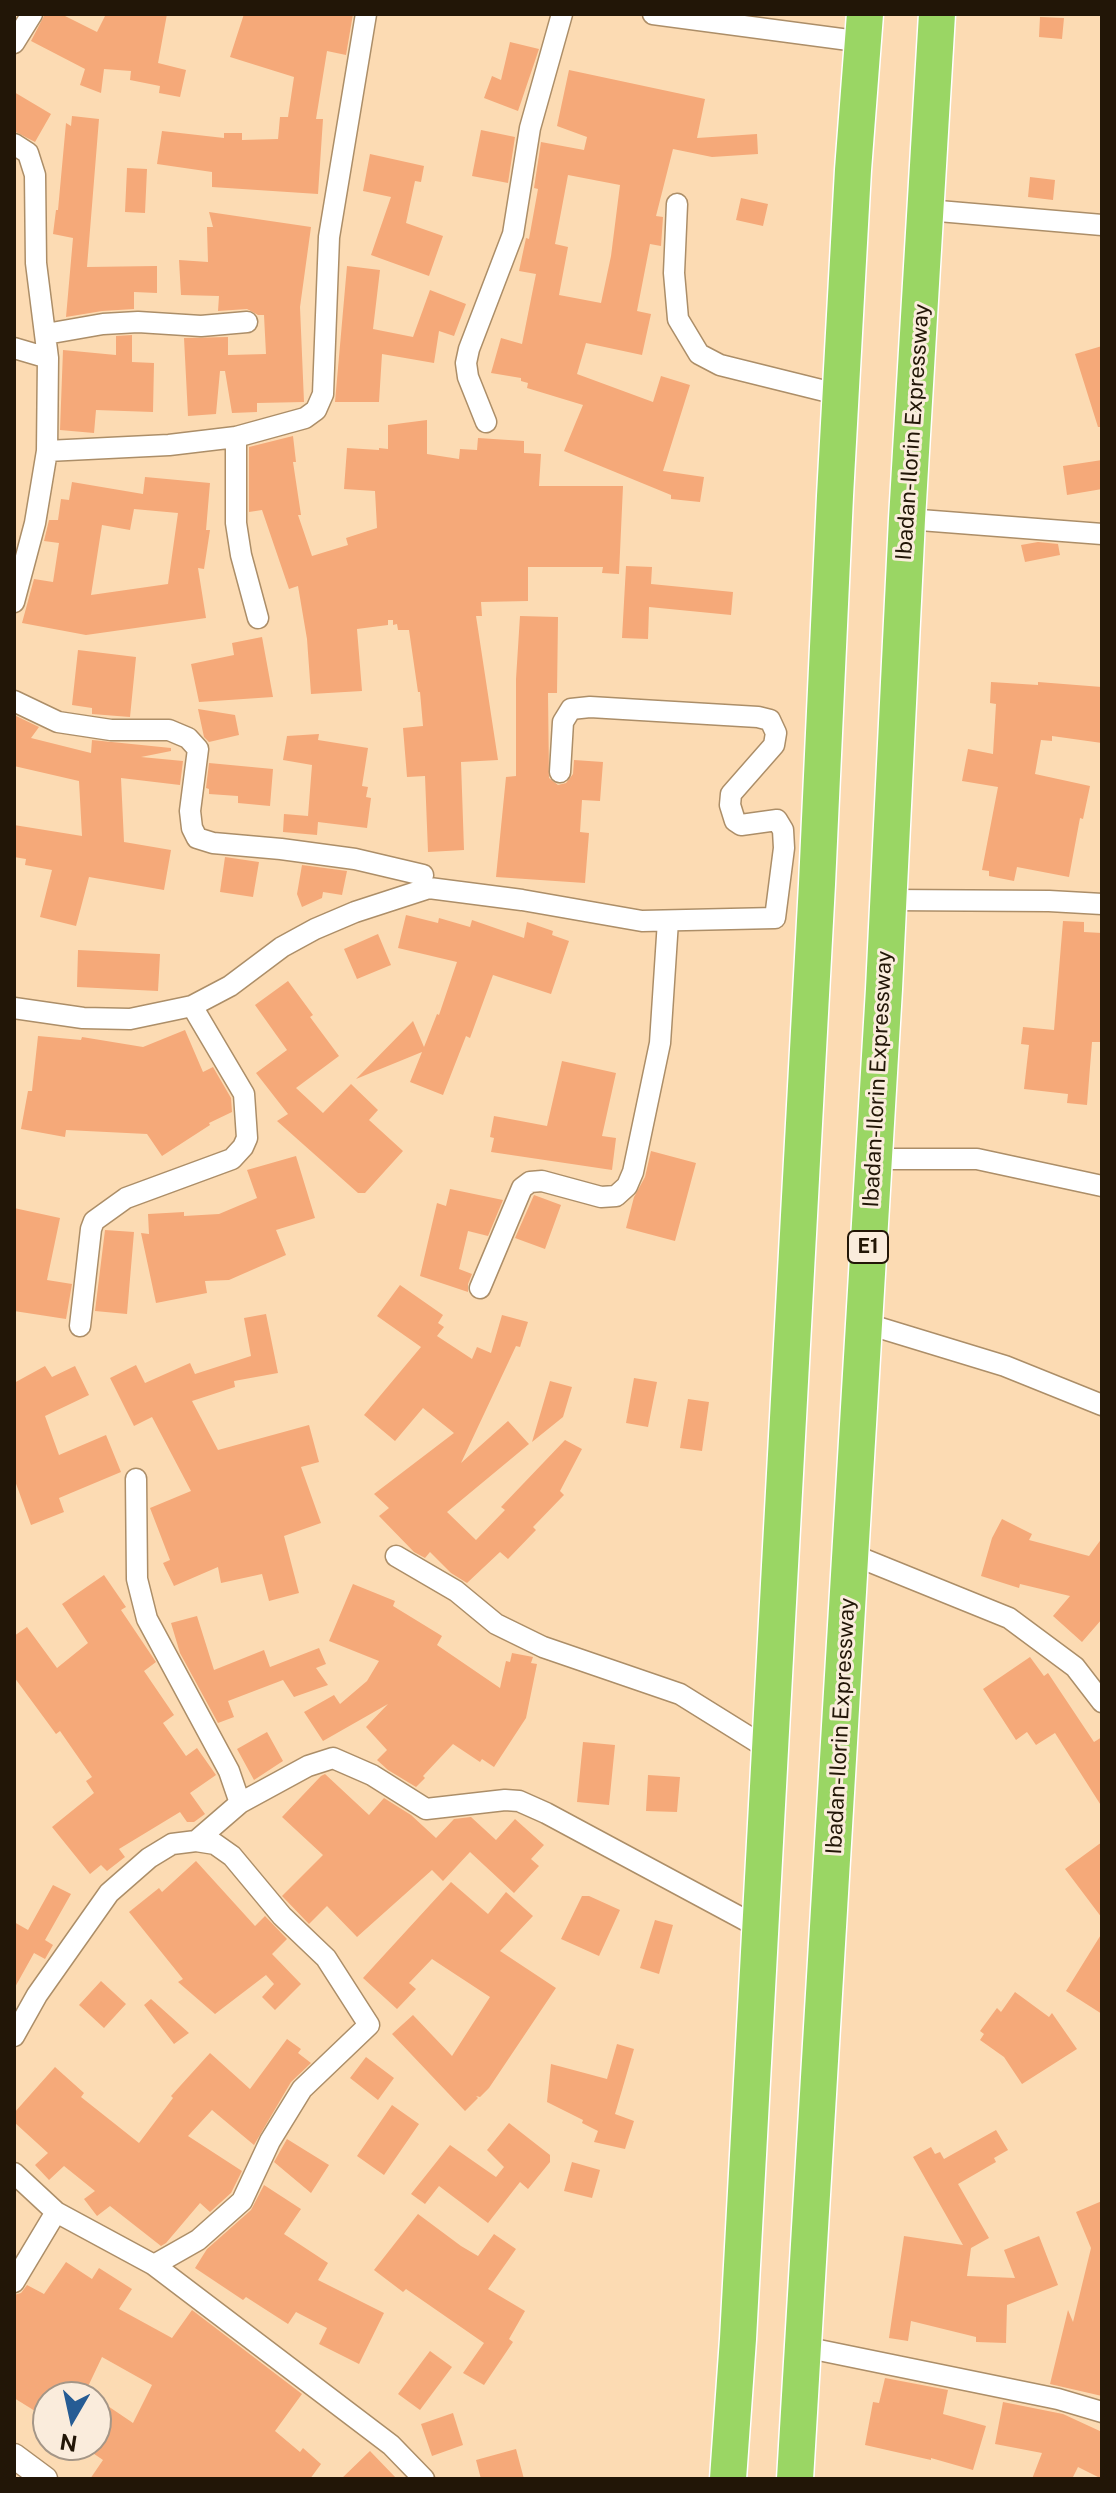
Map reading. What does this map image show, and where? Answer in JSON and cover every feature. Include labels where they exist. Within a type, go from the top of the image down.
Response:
[{"type":"highway","name":"Ibadan-Ilorin Expressway","points":[[795,2479],[889,900],[907,519],[937,14]]},
{"type":"highway","points":[[728,2479],[816,915],[853,170],[865,28]]},
{"type":"street","points":[[14,43],[32,14]]},
{"type":"street","points":[[47,451],[169,445],[236,437],[305,418],[316,410],[323,394],[329,237],[366,14]]},
{"type":"street","points":[[486,422],[468,377],[466,363],[513,234],[530,128],[562,14]]},
{"type":"street","points":[[653,14],[865,28]]},
{"type":"street","points":[[14,144],[28,153],[35,175],[36,263],[48,358],[47,451],[35,523],[15,596]]},
{"type":"street","points":[[677,204],[674,273],[678,319],[699,354],[720,365],[841,395]]},
{"type":"street","points":[[927,210],[1102,225]]},
{"type":"street","points":[[46,334],[103,324],[138,322],[201,326],[247,322]]},
{"type":"street","points":[[14,348],[48,358]]},
{"type":"street","points":[[236,437],[236,523],[258,618]]},
{"type":"street","points":[[907,519],[1102,534]]},
{"type":"street","points":[[14,701],[58,722],[111,730],[169,730],[188,738],[198,749],[190,811],[197,838],[213,843],[355,859],[423,875]]},
{"type":"street","points":[[14,1008],[83,1018],[130,1019],[192,1006],[230,986],[282,947],[315,929],[355,912],[429,888],[642,921],[775,918],[784,848],[783,830],[777,820],[741,825],[735,821],[730,805],[731,794],[774,745],[776,733],[770,720],[590,707],[571,709],[563,722],[560,772]]},
{"type":"street","points":[[889,900],[1102,904]]},
{"type":"street","points":[[480,1288],[522,1188],[530,1182],[542,1181],[601,1197],[616,1196],[627,1186],[633,1172],[660,1043],[668,921]]},
{"type":"street","points":[[80,1326],[94,1221],[126,1198],[232,1159],[247,1138],[244,1094],[192,1006]]},
{"type":"street","points":[[874,1159],[977,1159],[1102,1186]]},
{"type":"street","points":[[864,1323],[1005,1366],[1102,1405]]},
{"type":"street","points":[[136,1479],[137,1579],[147,1619],[229,1771],[240,1803]]},
{"type":"street","points":[[851,1554],[1009,1618],[1075,1667],[1102,1702]]},
{"type":"street","points":[[396,1556],[456,1591],[496,1624],[543,1647],[680,1694],[770,1750]]},
{"type":"street","points":[[196,1841],[240,1803],[308,1766],[333,1758],[372,1775],[426,1809],[519,1801],[760,1928]]},
{"type":"street","points":[[14,2036],[37,1995],[109,1893],[149,1858],[172,1844],[196,1841],[215,1844],[232,1856],[282,1916],[326,1958],[369,2025],[302,2089],[270,2141],[242,2201],[198,2240],[154,2265]]},
{"type":"street","points":[[14,2173],[56,2212],[154,2265],[391,2445],[424,2479]]},
{"type":"street","points":[[14,2282],[56,2212]]},
{"type":"street","points":[[804,2347],[1058,2399],[1102,2412]]},
{"type":"street","points":[[14,2456],[45,2479]]},
{"type":"building","points":[[45,14],[61,14],[97,32],[106,14],[167,14],[158,63],[186,70],[180,97],[159,93],[160,86],[130,80],[131,71],[104,69],[101,93],[80,85],[85,69],[31,41]]},
{"type":"building","points":[[244,14],[353,14],[346,55],[327,51],[316,119],[323,119],[318,194],[212,187],[212,172],[157,164],[162,131],[224,138],[224,133],[242,133],[242,140],[278,139],[280,117],[288,117],[294,77],[230,57]]},
{"type":"building","points":[[1040,17],[1064,18],[1062,39],[1039,37]]},
{"type":"building","points":[[510,42],[539,49],[518,111],[484,98],[492,76],[501,80]]},
{"type":"building","points":[[569,70],[705,99],[697,138],[757,134],[758,154],[712,157],[673,149],[656,216],[663,217],[661,246],[650,244],[637,311],[651,314],[642,355],[586,343],[577,374],[653,402],[661,376],[690,385],[663,471],[704,477],[700,502],[671,499],[671,495],[564,451],[583,405],[527,388],[528,383],[521,381],[521,378],[491,373],[501,338],[522,344],[536,274],[519,271],[526,238],[529,239],[538,189],[534,188],[541,142],[584,150],[587,137],[557,126]],"holes":[[[568,175],[620,185],[611,256],[601,303],[559,295],[568,247],[555,244]]]},
{"type":"building","points":[[14,92],[51,114],[35,142],[14,131]]},
{"type":"building","points":[[72,116],[99,119],[87,267],[157,266],[157,293],[134,292],[134,309],[66,317],[73,238],[53,234],[66,123],[71,126]]},
{"type":"building","points":[[481,130],[515,137],[508,183],[472,176]]},
{"type":"building","points":[[370,154],[424,166],[421,182],[415,181],[406,223],[443,236],[429,276],[371,255],[391,197],[363,191]]},
{"type":"building","points":[[127,168],[147,169],[145,213],[125,212]]},
{"type":"building","points":[[1030,177],[1055,180],[1053,200],[1028,197]]},
{"type":"building","points":[[741,198],[768,204],[763,226],[736,220]]},
{"type":"building","points":[[209,212],[311,227],[300,307],[304,402],[257,403],[257,412],[232,413],[225,371],[220,371],[216,414],[188,416],[184,338],[228,337],[228,355],[266,354],[264,315],[247,309],[218,311],[219,296],[181,295],[179,260],[208,262],[207,227],[213,227]]},
{"type":"building","points":[[347,266],[380,270],[373,329],[413,337],[430,290],[466,304],[454,336],[439,331],[434,363],[382,354],[379,402],[335,402]]},
{"type":"building","points":[[132,335],[132,362],[154,363],[153,412],[96,410],[94,433],[60,430],[63,350],[116,355],[116,336]]},
{"type":"building","points":[[1102,346],[1102,427],[1098,427],[1075,354]]},
{"type":"building","points":[[427,420],[427,454],[459,459],[460,449],[477,450],[478,438],[524,441],[524,453],[541,454],[539,486],[623,486],[619,574],[602,573],[603,567],[528,567],[528,601],[481,602],[482,616],[476,616],[498,760],[461,762],[464,850],[428,852],[425,776],[407,777],[403,728],[423,726],[409,630],[398,630],[393,620],[388,620],[388,625],[357,629],[362,691],[311,694],[307,639],[298,586],[289,589],[262,510],[249,512],[249,447],[293,436],[296,462],[293,462],[301,515],[298,515],[312,556],[348,545],[346,538],[377,528],[375,491],[344,489],[347,448],[388,449],[388,425]]},
{"type":"building","points":[[1102,460],[1102,489],[1067,495],[1063,466]]},
{"type":"building","points":[[145,477],[210,483],[206,530],[210,530],[204,569],[198,568],[206,618],[86,635],[22,623],[34,579],[53,582],[59,543],[44,541],[49,520],[58,520],[61,499],[69,500],[72,482],[143,494]],"holes":[[[134,509],[178,513],[168,584],[91,595],[102,525],[130,530]]]},
{"type":"building","points":[[1038,542],[1058,544],[1060,555],[1025,562],[1021,545]]},
{"type":"building","points":[[626,566],[652,567],[651,584],[733,592],[731,615],[649,607],[648,639],[622,638]]},
{"type":"building","points":[[520,616],[558,617],[557,693],[548,693],[549,778],[558,785],[566,783],[573,774],[574,760],[603,762],[600,801],[582,800],[580,832],[589,833],[585,883],[496,877],[506,777],[516,776],[516,679]]},
{"type":"building","points":[[262,637],[273,697],[199,702],[191,664],[234,655],[232,643]]},
{"type":"building","points":[[78,650],[136,657],[130,717],[92,714],[92,708],[72,705]]},
{"type":"building","points":[[991,682],[1102,687],[1102,743],[1052,736],[1052,741],[1041,740],[1035,774],[1090,786],[1083,819],[1080,818],[1069,877],[1017,867],[1014,881],[989,876],[989,871],[982,870],[998,787],[962,781],[968,749],[993,754],[996,704],[990,703]]},
{"type":"building","points":[[198,709],[235,715],[239,735],[209,742],[204,737]]},
{"type":"building","points":[[14,715],[39,727],[31,738],[91,753],[92,740],[171,748],[171,751],[141,757],[183,761],[180,785],[121,778],[124,842],[171,850],[164,890],[89,877],[76,926],[40,917],[52,870],[25,865],[26,859],[14,857],[14,825],[82,836],[79,781],[14,766]]},
{"type":"building","points":[[319,734],[318,740],[368,748],[362,786],[368,787],[366,797],[371,798],[367,828],[318,822],[317,835],[283,832],[284,814],[308,816],[312,765],[283,760],[287,736]]},
{"type":"building","points":[[209,763],[273,769],[270,806],[238,803],[238,796],[209,794],[206,788]]},
{"type":"building","points":[[225,857],[259,862],[253,897],[220,892]]},
{"type":"building","points":[[302,865],[347,871],[342,895],[323,892],[322,898],[302,907],[297,894]]},
{"type":"building","points":[[406,915],[438,923],[439,918],[470,927],[472,920],[524,938],[527,922],[553,931],[552,935],[569,941],[551,994],[493,975],[470,1038],[466,1036],[443,1095],[410,1082],[422,1052],[356,1079],[413,1021],[424,1047],[439,1015],[457,962],[398,948]]},
{"type":"building","points":[[1063,921],[1084,922],[1084,932],[1102,933],[1102,1042],[1092,1042],[1087,1105],[1067,1103],[1068,1094],[1024,1089],[1029,1045],[1021,1044],[1023,1027],[1054,1030]]},
{"type":"building","points":[[378,934],[391,965],[357,979],[344,949]]},
{"type":"building","points":[[78,950],[160,954],[158,991],[77,987]]},
{"type":"building","points":[[288,981],[339,1056],[296,1088],[323,1113],[351,1084],[378,1110],[369,1120],[403,1151],[365,1193],[358,1193],[277,1121],[288,1114],[256,1073],[287,1050],[255,1005]]},
{"type":"building","points":[[185,1030],[203,1072],[213,1067],[231,1098],[232,1112],[209,1123],[162,1156],[147,1134],[66,1130],[65,1137],[21,1129],[28,1091],[32,1091],[38,1036],[81,1040],[82,1037],[143,1047]]},
{"type":"building","points":[[562,1061],[616,1073],[602,1136],[616,1138],[612,1170],[491,1152],[494,1116],[547,1126]]},
{"type":"building","points":[[651,1151],[696,1163],[675,1241],[626,1228]]},
{"type":"building","points":[[296,1156],[315,1218],[276,1230],[286,1255],[229,1280],[205,1281],[207,1293],[156,1303],[141,1233],[149,1234],[148,1214],[219,1214],[257,1198],[247,1170]]},
{"type":"building","points":[[450,1189],[503,1200],[488,1236],[468,1231],[459,1269],[472,1274],[468,1292],[420,1276],[437,1203],[446,1206]]},
{"type":"building","points":[[534,1195],[561,1205],[545,1249],[515,1238]]},
{"type":"building","points":[[14,1208],[60,1218],[47,1280],[72,1284],[66,1319],[14,1311]]},
{"type":"building","points":[[105,1230],[134,1232],[127,1314],[95,1311]]},
{"type":"building","points":[[400,1285],[443,1315],[438,1323],[444,1327],[437,1336],[472,1359],[477,1347],[491,1353],[502,1315],[528,1322],[520,1347],[516,1346],[461,1463],[508,1421],[529,1444],[447,1512],[476,1540],[505,1510],[501,1507],[565,1440],[582,1449],[560,1491],[564,1495],[533,1527],[536,1530],[508,1559],[500,1552],[467,1583],[451,1573],[430,1552],[425,1558],[414,1552],[379,1516],[389,1508],[374,1494],[454,1433],[423,1408],[395,1441],[364,1415],[421,1347],[377,1316]]},
{"type":"building","points":[[266,1314],[278,1373],[234,1381],[235,1387],[192,1401],[218,1450],[309,1425],[319,1462],[301,1467],[321,1523],[284,1536],[299,1593],[269,1601],[262,1574],[221,1583],[218,1567],[174,1586],[163,1563],[170,1560],[150,1508],[191,1491],[152,1417],[134,1426],[110,1378],[136,1365],[145,1383],[190,1363],[195,1374],[251,1356],[244,1318]]},
{"type":"building","points":[[45,1366],[52,1377],[75,1366],[89,1395],[45,1416],[59,1455],[106,1435],[121,1472],[59,1498],[64,1512],[31,1525],[14,1478],[14,1383]]},
{"type":"building","points":[[634,1378],[657,1382],[648,1427],[626,1423]]},
{"type":"building","points":[[550,1381],[572,1387],[563,1417],[532,1442]]},
{"type":"building","points":[[688,1399],[709,1402],[702,1451],[680,1448]]},
{"type":"building","points":[[1002,1519],[1032,1534],[1029,1540],[1089,1556],[1102,1538],[1102,1619],[1082,1642],[1053,1616],[1070,1596],[1020,1584],[1019,1588],[981,1576],[992,1538]]},
{"type":"building","points":[[104,1575],[126,1607],[121,1610],[156,1662],[144,1671],[174,1715],[163,1723],[186,1756],[197,1748],[216,1775],[190,1793],[205,1814],[194,1822],[187,1822],[180,1812],[119,1849],[125,1857],[107,1871],[101,1865],[90,1874],[52,1827],[94,1793],[86,1781],[92,1777],[60,1731],[56,1734],[14,1677],[14,1636],[27,1627],[57,1668],[88,1643],[62,1604]]},
{"type":"building","points":[[353,1584],[395,1601],[393,1606],[442,1636],[437,1645],[500,1688],[506,1661],[510,1662],[512,1653],[533,1657],[531,1663],[537,1664],[526,1718],[494,1767],[482,1759],[480,1762],[453,1744],[416,1787],[377,1760],[387,1750],[366,1727],[388,1704],[323,1741],[304,1712],[334,1695],[340,1704],[367,1681],[379,1661],[329,1641]]},
{"type":"building","points":[[197,1616],[214,1670],[264,1650],[270,1667],[319,1648],[326,1664],[316,1668],[328,1685],[294,1697],[283,1680],[228,1701],[234,1717],[218,1723],[180,1653],[171,1623]]},
{"type":"building","points":[[1030,1657],[1044,1676],[1048,1673],[1094,1742],[1102,1737],[1102,1807],[1055,1733],[1036,1745],[1027,1732],[1016,1740],[983,1689]]},
{"type":"building","points":[[267,1732],[283,1761],[254,1780],[237,1749]]},
{"type":"building","points":[[583,1742],[615,1745],[609,1805],[577,1802]]},
{"type":"building","points":[[325,1774],[369,1815],[384,1798],[411,1815],[436,1838],[454,1819],[471,1817],[496,1840],[515,1819],[544,1845],[531,1859],[539,1866],[514,1893],[470,1852],[443,1881],[432,1870],[357,1937],[327,1906],[309,1924],[282,1896],[323,1855],[282,1817]]},
{"type":"building","points":[[648,1775],[680,1777],[677,1812],[646,1811]]},
{"type":"building","points":[[1102,1842],[1102,1918],[1065,1869]]},
{"type":"building","points":[[196,1861],[255,1926],[265,1916],[287,1939],[272,1954],[301,1984],[275,2010],[262,1997],[274,1984],[266,1975],[215,2014],[178,1982],[183,1979],[129,1912],[159,1888],[162,1892]]},
{"type":"building","points":[[451,1882],[488,1914],[506,1892],[533,1916],[500,1951],[556,1988],[489,2088],[480,2097],[476,2096],[478,2098],[465,2111],[392,2034],[413,2015],[452,2056],[490,1997],[432,1959],[409,1983],[416,1989],[397,2009],[363,1978]]},
{"type":"building","points":[[53,1885],[71,1894],[45,1940],[53,1945],[45,1959],[34,1953],[14,1989],[14,1922],[28,1930]]},
{"type":"building","points":[[582,1896],[589,1896],[620,1910],[599,1956],[561,1939]]},
{"type":"building","points":[[655,1920],[673,1925],[659,1974],[640,1968]]},
{"type":"building","points":[[1102,1933],[1102,2014],[1066,1991]]},
{"type":"building","points":[[101,1981],[126,2004],[104,2028],[79,2005]]},
{"type":"building","points":[[1015,1992],[1049,2017],[1052,2013],[1077,2049],[1022,2084],[1004,2057],[980,2040],[984,2034],[980,2031],[997,2008],[1001,2012]]},
{"type":"building","points":[[151,1999],[189,2033],[174,2044],[144,2005]]},
{"type":"building","points":[[287,2039],[301,2049],[298,2053],[311,2063],[291,2082],[254,2145],[212,2110],[188,2136],[242,2171],[231,2193],[210,2212],[200,2203],[161,2246],[110,2206],[97,2216],[84,2199],[95,2191],[64,2166],[49,2180],[35,2165],[48,2153],[14,2122],[14,2113],[55,2067],[84,2093],[81,2097],[139,2143],[173,2098],[171,2096],[210,2053],[250,2089]]},
{"type":"building","points":[[617,2044],[634,2049],[615,2114],[634,2121],[625,2149],[594,2142],[598,2131],[547,2102],[551,2064],[607,2079]]},
{"type":"building","points":[[366,2057],[394,2078],[378,2100],[350,2078]]},
{"type":"building","points":[[392,2105],[419,2124],[384,2175],[357,2156]]},
{"type":"building","points":[[509,2123],[550,2155],[550,2162],[528,2189],[520,2182],[488,2223],[439,2186],[425,2204],[411,2194],[450,2145],[496,2177],[504,2167],[487,2150]]},
{"type":"building","points":[[996,2130],[1008,2150],[994,2158],[996,2162],[958,2184],[989,2238],[971,2248],[967,2276],[1015,2278],[1004,2250],[1039,2236],[1058,2285],[1007,2305],[1006,2343],[976,2342],[976,2337],[911,2321],[908,2341],[889,2338],[904,2236],[963,2245],[913,2157],[931,2147],[935,2154],[940,2152],[944,2159]]},
{"type":"building","points":[[287,2139],[329,2165],[311,2193],[274,2162]]},
{"type":"building","points":[[572,2162],[600,2170],[592,2198],[564,2191]]},
{"type":"building","points":[[264,2185],[301,2209],[284,2234],[328,2263],[318,2280],[384,2313],[359,2364],[319,2344],[327,2328],[296,2312],[288,2324],[246,2297],[243,2300],[195,2268],[207,2249],[251,2210]]},
{"type":"building","points":[[1102,2201],[1102,2396],[1050,2384],[1068,2310],[1073,2322],[1091,2248],[1076,2212]]},
{"type":"building","points":[[418,2214],[478,2256],[494,2234],[516,2249],[488,2289],[525,2311],[509,2339],[513,2342],[484,2385],[463,2373],[484,2343],[374,2270]]},
{"type":"building","points":[[66,2262],[92,2279],[99,2268],[132,2289],[119,2309],[172,2338],[192,2310],[302,2394],[275,2431],[300,2452],[303,2448],[321,2464],[310,2479],[90,2479],[102,2461],[112,2461],[112,2409],[133,2423],[152,2385],[102,2357],[91,2381],[32,2381],[32,2409],[14,2398],[14,2295],[21,2293],[27,2285],[44,2294]]},
{"type":"building","points":[[430,2351],[452,2367],[420,2410],[398,2394]]},
{"type":"building","points":[[885,2378],[948,2390],[943,2414],[986,2426],[973,2470],[865,2445],[873,2402],[879,2403]]},
{"type":"building","points":[[1003,2402],[1063,2414],[1102,2432],[1102,2479],[1078,2467],[1072,2479],[1032,2479],[1042,2453],[995,2444]]},
{"type":"building","points":[[453,2413],[463,2445],[432,2456],[421,2424]]},
{"type":"building","points":[[516,2449],[524,2479],[481,2479],[476,2460]]},
{"type":"building","points":[[370,2451],[397,2479],[341,2479]]}]
